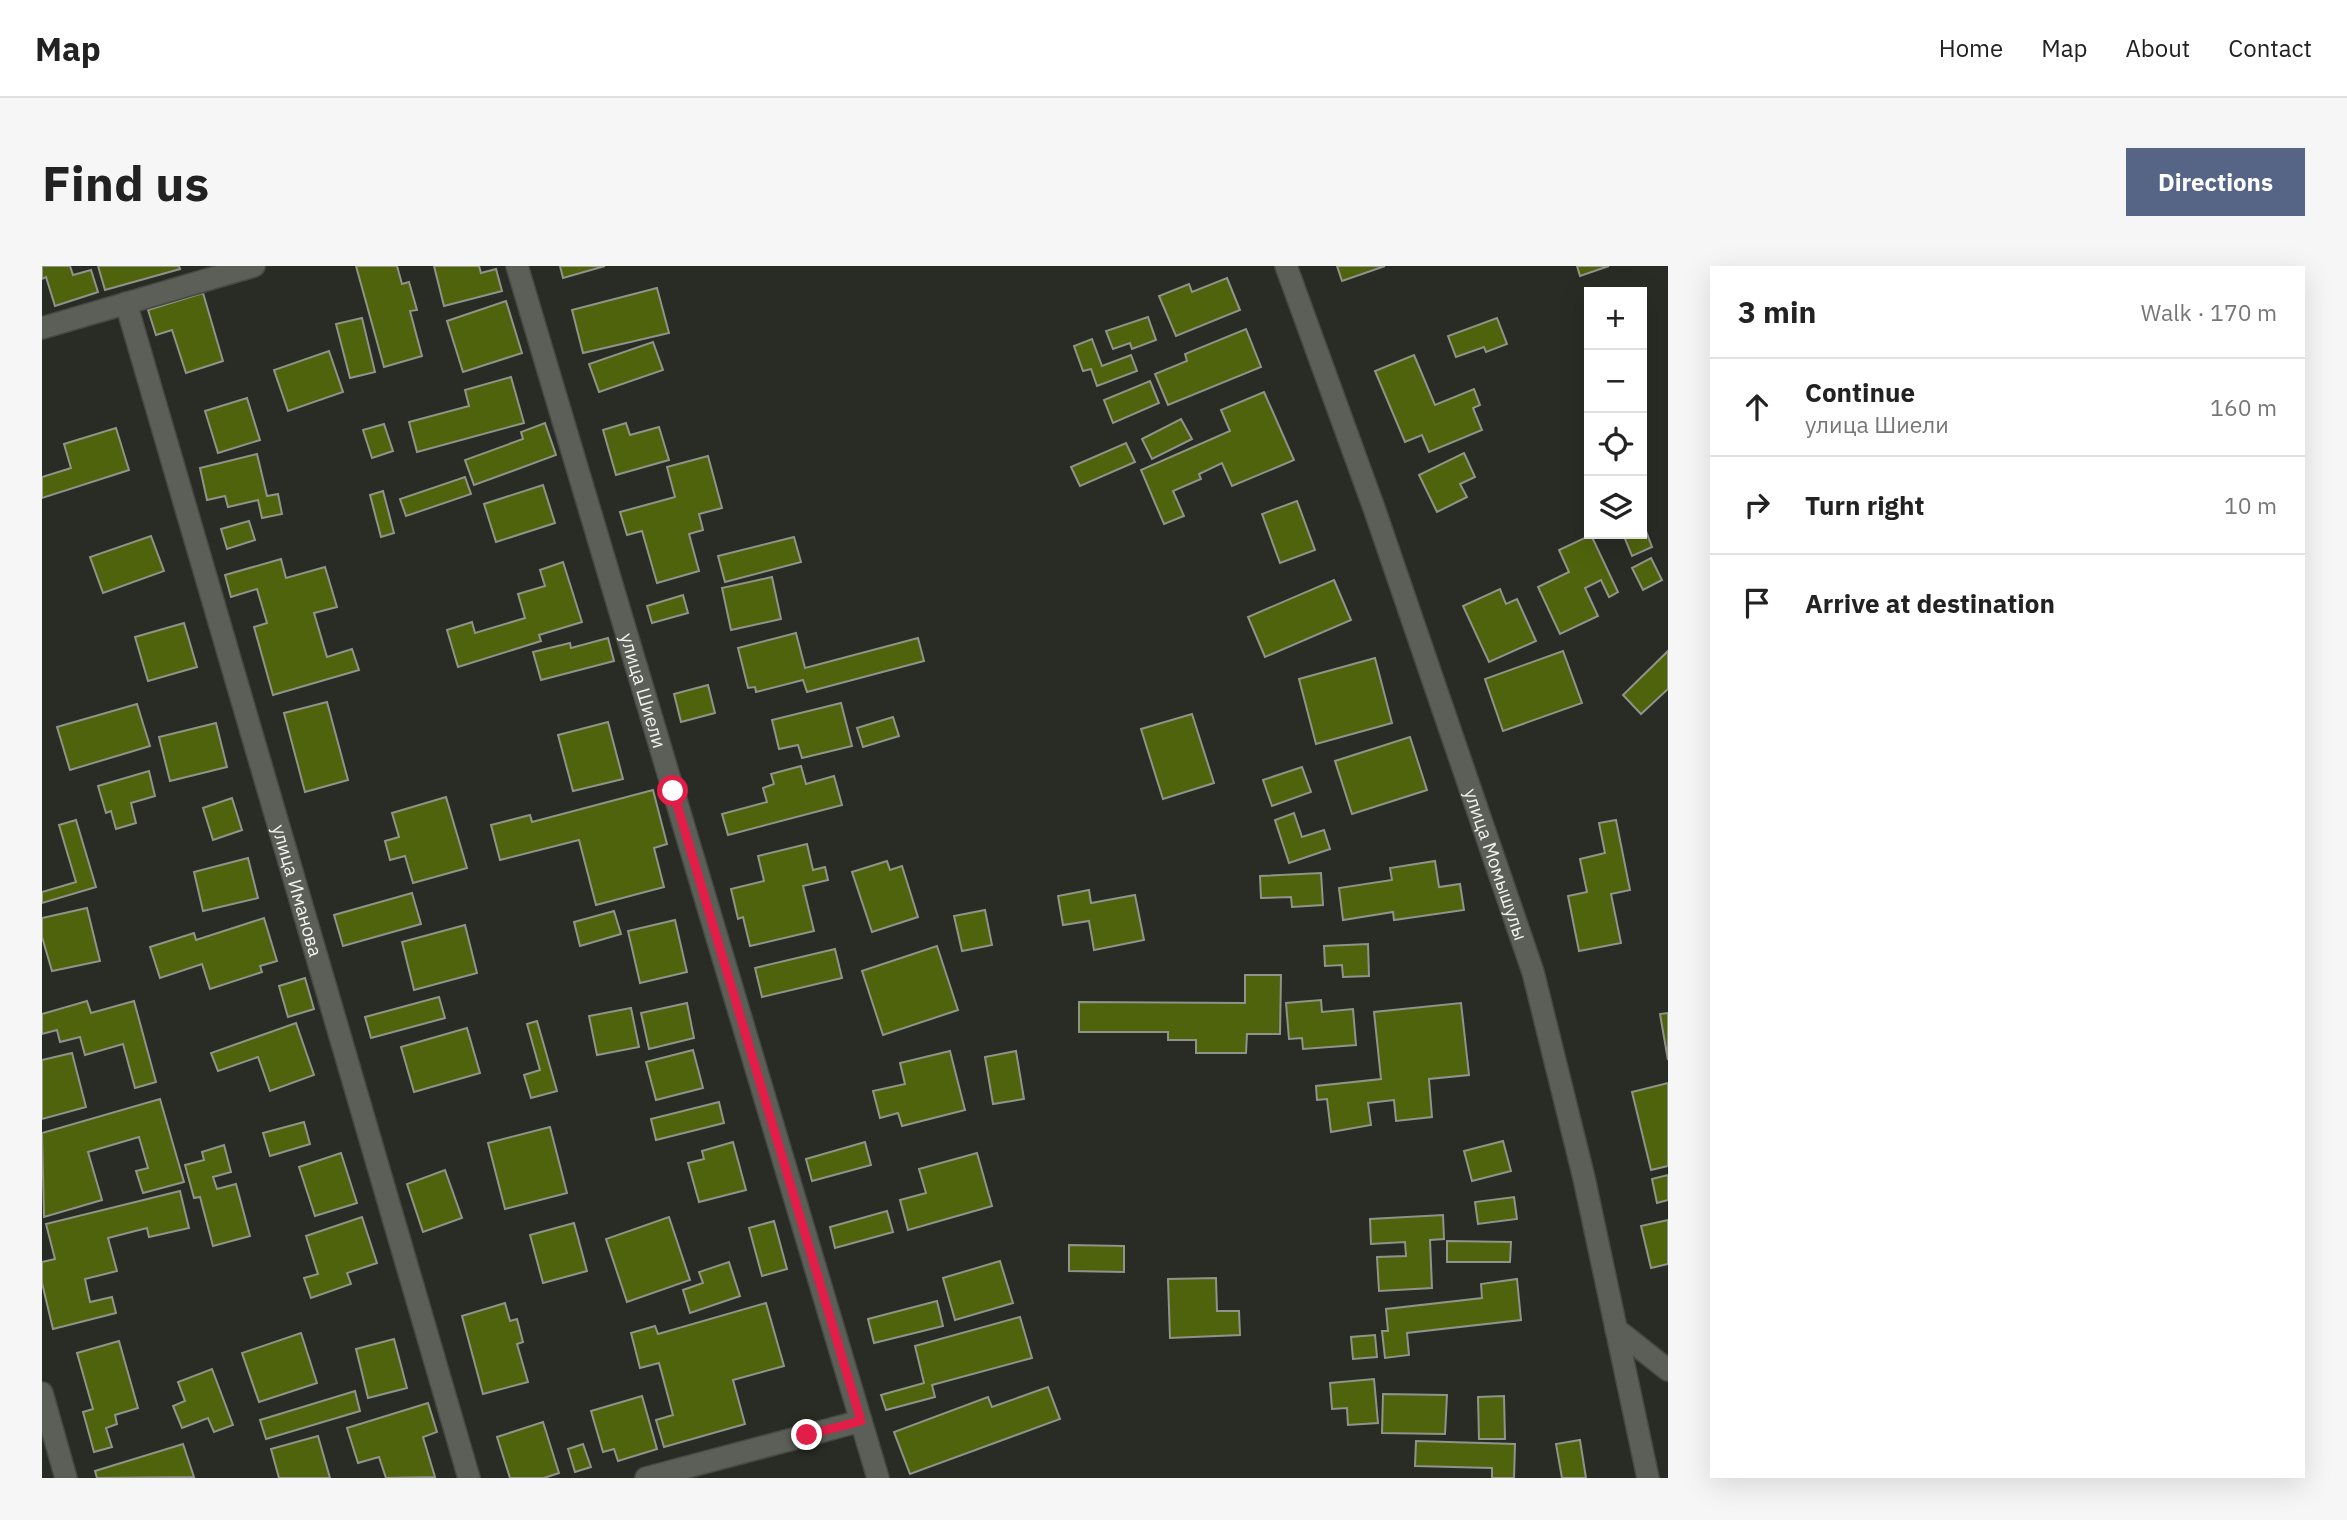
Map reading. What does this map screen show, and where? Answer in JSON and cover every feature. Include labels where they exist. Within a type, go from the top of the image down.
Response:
[{"type":"street","points":[[42,328],[254,266]]},
{"type":"street","name":"улица Шиели","points":[[517,266],[878,1478]]},
{"type":"street","name":"улица Момышулы","points":[[1286,266],[1374,508],[1533,972],[1584,1178],[1648,1478]]},
{"type":"street","name":"улица Иманова","points":[[126,303],[468,1478]]},
{"type":"street","points":[[1616,1329],[1668,1370]]},
{"type":"street","points":[[42,1393],[66,1478]]},
{"type":"street","points":[[646,1478],[861,1421]]},
{"type":"building","points":[[42,266],[70,266],[73,275],[91,270],[98,292],[55,306],[46,277],[42,279]]},
{"type":"building","points":[[98,266],[179,266],[180,269],[105,290]]},
{"type":"building","points":[[356,266],[397,266],[402,284],[409,282],[417,310],[410,311],[422,356],[384,367]]},
{"type":"building","points":[[434,266],[479,266],[481,273],[496,269],[502,291],[444,306]]},
{"type":"building","points":[[560,266],[605,266],[563,278]]},
{"type":"building","points":[[1337,266],[1385,266],[1342,281]]},
{"type":"building","points":[[1577,266],[1609,266],[1580,276]]},
{"type":"building","points":[[1227,278],[1240,310],[1176,336],[1159,296],[1189,284],[1192,292]]},
{"type":"building","points":[[657,288],[669,333],[583,353],[572,310]]},
{"type":"building","points":[[203,293],[223,361],[186,373],[172,330],[156,335],[148,310]]},
{"type":"building","points":[[506,301],[522,353],[463,372],[447,321]]},
{"type":"building","points":[[1148,317],[1156,340],[1132,349],[1130,343],[1113,349],[1106,331]]},
{"type":"building","points":[[362,318],[375,372],[350,378],[336,324]]},
{"type":"building","points":[[1497,318],[1507,344],[1486,352],[1484,347],[1456,357],[1448,336]]},
{"type":"building","points":[[1246,329],[1261,367],[1168,405],[1155,374],[1187,361],[1185,354]]},
{"type":"building","points":[[1092,339],[1102,366],[1131,355],[1137,371],[1097,386],[1091,369],[1083,371],[1074,346]]},
{"type":"building","points":[[653,342],[663,370],[599,392],[589,364]]},
{"type":"building","points":[[329,351],[343,392],[288,411],[274,370]]},
{"type":"building","points":[[1414,355],[1435,405],[1474,389],[1480,405],[1473,408],[1482,430],[1429,452],[1422,435],[1405,442],[1375,371]]},
{"type":"building","points":[[511,377],[524,423],[417,452],[409,422],[469,406],[465,390]]},
{"type":"building","points":[[1150,381],[1159,403],[1113,423],[1104,400]]},
{"type":"building","points":[[1264,392],[1294,460],[1232,486],[1222,463],[1199,474],[1201,479],[1173,491],[1184,516],[1164,524],[1141,470],[1230,431],[1221,410]]},
{"type":"building","points":[[247,398],[260,440],[218,453],[205,411]]},
{"type":"building","points":[[1181,419],[1192,439],[1152,459],[1142,439]]},
{"type":"building","points":[[545,423],[556,455],[474,485],[465,460],[523,439],[521,432]]},
{"type":"building","points":[[626,423],[630,435],[659,427],[669,460],[616,475],[603,430]]},
{"type":"building","points":[[384,424],[393,451],[372,458],[363,430]]},
{"type":"building","points":[[116,428],[129,470],[42,498],[42,477],[71,468],[64,444]]},
{"type":"building","points":[[1126,443],[1135,462],[1080,486],[1071,467]]},
{"type":"building","points":[[1464,453],[1475,477],[1460,484],[1467,497],[1437,512],[1419,475]]},
{"type":"building","points":[[257,454],[267,496],[278,494],[282,514],[262,518],[258,500],[228,507],[225,496],[207,500],[200,468]]},
{"type":"building","points":[[708,456],[722,508],[699,514],[703,530],[689,534],[699,571],[657,583],[642,531],[627,535],[620,512],[675,497],[667,467]]},
{"type":"building","points":[[465,477],[471,494],[406,516],[400,499]]},
{"type":"building","points":[[543,485],[555,523],[496,542],[484,504]]},
{"type":"building","points":[[383,491],[394,533],[381,537],[370,495]]},
{"type":"building","points":[[1297,501],[1315,550],[1280,563],[1262,514]]},
{"type":"building","points":[[249,521],[255,540],[227,549],[221,529]]},
{"type":"building","points":[[1647,534],[1652,547],[1632,556],[1625,539],[1647,539]]},
{"type":"building","points":[[151,536],[164,571],[103,593],[90,557]]},
{"type":"building","points":[[794,537],[801,562],[725,582],[718,556]]},
{"type":"building","points":[[1584,538],[1593,539],[1618,592],[1609,597],[1601,580],[1585,588],[1598,616],[1560,634],[1538,587],[1569,572],[1559,550]]},
{"type":"building","points":[[1651,558],[1662,580],[1643,590],[1632,568]]},
{"type":"building","points":[[281,559],[286,578],[325,567],[337,607],[314,613],[327,657],[352,649],[359,670],[273,695],[254,627],[267,623],[257,589],[231,597],[225,575]]},
{"type":"building","points":[[563,562],[582,622],[539,635],[541,641],[458,667],[447,630],[472,622],[475,633],[525,618],[518,594],[545,586],[540,570]]},
{"type":"building","points":[[772,577],[781,619],[731,630],[722,588]]},
{"type":"building","points":[[1334,580],[1351,620],[1265,657],[1248,617]]},
{"type":"building","points":[[1500,589],[1506,604],[1517,599],[1536,641],[1489,662],[1463,606]]},
{"type":"building","points":[[683,595],[688,613],[652,623],[647,606]]},
{"type":"building","points":[[184,623],[197,667],[148,681],[135,637]]},
{"type":"building","points":[[796,633],[805,668],[918,638],[924,661],[807,692],[803,680],[756,692],[755,687],[748,688],[738,648]]},
{"type":"building","points":[[608,638],[614,661],[541,680],[533,652],[570,643],[571,648]]},
{"type":"building","points":[[1563,651],[1582,703],[1503,731],[1485,679]]},
{"type":"building","points":[[1668,651],[1668,689],[1641,714],[1623,695]]},
{"type":"building","points":[[1375,658],[1392,723],[1316,744],[1299,679]]},
{"type":"building","points":[[708,685],[715,713],[681,722],[674,694]]},
{"type":"building","points":[[327,702],[348,780],[305,792],[284,713]]},
{"type":"building","points":[[841,703],[852,746],[802,758],[798,745],[779,749],[772,720]]},
{"type":"building","points":[[137,704],[150,746],[70,770],[57,727]]},
{"type":"building","points":[[1192,714],[1214,783],[1163,799],[1141,729]]},
{"type":"building","points":[[893,717],[899,736],[863,747],[857,728]]},
{"type":"building","points":[[608,722],[623,779],[573,791],[558,735]]},
{"type":"building","points":[[216,723],[227,767],[170,781],[159,737]]},
{"type":"building","points":[[1410,737],[1427,790],[1352,814],[1335,761]]},
{"type":"building","points":[[801,766],[806,784],[834,776],[842,805],[728,835],[722,814],[767,802],[763,788],[774,784],[771,774]]},
{"type":"building","points":[[1302,767],[1311,792],[1272,806],[1263,780]]},
{"type":"building","points":[[149,771],[155,796],[131,803],[136,823],[116,829],[111,811],[106,813],[98,786]]},
{"type":"building","points":[[653,790],[667,844],[654,848],[664,887],[596,905],[579,840],[500,860],[491,825],[530,815],[532,822]]},
{"type":"building","points":[[446,797],[467,868],[413,883],[405,856],[390,860],[385,841],[399,837],[392,813]]},
{"type":"building","points":[[232,798],[242,830],[213,840],[203,808]]},
{"type":"building","points":[[1294,813],[1302,837],[1324,830],[1330,849],[1289,863],[1275,820]]},
{"type":"building","points":[[76,820],[96,887],[42,903],[42,892],[76,882],[59,825]]},
{"type":"building","points":[[1616,820],[1630,890],[1611,894],[1621,943],[1579,951],[1568,896],[1587,892],[1580,859],[1605,853],[1599,823]]},
{"type":"building","points":[[807,844],[813,870],[825,867],[828,880],[803,886],[814,931],[750,946],[743,917],[738,919],[731,889],[764,881],[758,856]]},
{"type":"building","points":[[248,858],[258,898],[203,911],[194,872]]},
{"type":"building","points":[[887,861],[890,870],[902,866],[918,917],[872,932],[852,872]]},
{"type":"building","points":[[1435,861],[1439,887],[1460,884],[1464,910],[1394,920],[1393,912],[1343,920],[1339,888],[1392,880],[1390,868]]},
{"type":"building","points":[[1321,873],[1323,905],[1292,907],[1291,897],[1261,898],[1260,876]]},
{"type":"building","points":[[1089,890],[1091,903],[1135,895],[1144,940],[1094,950],[1089,921],[1063,925],[1058,896]]},
{"type":"building","points":[[412,893],[421,924],[343,946],[334,915]]},
{"type":"building","points":[[87,908],[100,961],[52,971],[42,937],[42,918]]},
{"type":"building","points":[[985,910],[992,945],[962,951],[954,916]]},
{"type":"building","points":[[614,911],[621,934],[580,946],[574,922]]},
{"type":"building","points":[[264,918],[277,961],[260,966],[262,972],[210,989],[202,964],[160,978],[150,947],[194,933],[196,940]]},
{"type":"building","points":[[675,920],[687,972],[640,983],[628,931]]},
{"type":"building","points":[[465,925],[477,973],[414,990],[402,942]]},
{"type":"building","points":[[1368,944],[1369,976],[1343,977],[1342,965],[1325,966],[1324,946]]},
{"type":"building","points":[[937,946],[958,1010],[883,1035],[862,971]]},
{"type":"building","points":[[835,949],[842,978],[762,997],[755,968]]},
{"type":"building","points":[[1245,975],[1281,975],[1280,1034],[1247,1034],[1246,1053],[1196,1053],[1196,1040],[1168,1040],[1168,1032],[1079,1032],[1079,1002],[1245,1003]]},
{"type":"building","points":[[305,978],[314,1009],[288,1017],[279,986]]},
{"type":"building","points":[[439,997],[445,1018],[371,1038],[365,1017]]},
{"type":"building","points":[[1321,1000],[1322,1012],[1353,1009],[1356,1045],[1303,1049],[1302,1038],[1289,1039],[1286,1003]]},
{"type":"building","points":[[87,1001],[91,1013],[134,1001],[156,1082],[135,1088],[123,1044],[85,1055],[80,1037],[60,1042],[57,1030],[42,1034],[42,1014]]},
{"type":"building","points":[[687,1003],[694,1038],[649,1049],[641,1013]]},
{"type":"building","points":[[1461,1003],[1469,1075],[1429,1079],[1432,1117],[1396,1121],[1394,1100],[1368,1103],[1371,1125],[1331,1132],[1327,1099],[1317,1100],[1316,1086],[1381,1079],[1374,1012]]},
{"type":"building","points":[[631,1008],[639,1047],[597,1055],[589,1016]]},
{"type":"building","points":[[1668,1013],[1668,1060],[1660,1014]]},
{"type":"building","points":[[537,1021],[557,1091],[531,1098],[524,1075],[540,1070],[527,1024]]},
{"type":"building","points":[[296,1023],[314,1075],[270,1091],[258,1057],[218,1071],[211,1053]]},
{"type":"building","points":[[467,1028],[480,1073],[414,1092],[401,1047]]},
{"type":"building","points":[[693,1050],[703,1088],[656,1100],[646,1062]]},
{"type":"building","points":[[950,1051],[965,1110],[902,1126],[898,1113],[880,1118],[873,1091],[905,1084],[900,1063]]},
{"type":"building","points":[[1016,1051],[1024,1099],[993,1104],[985,1057]]},
{"type":"building","points":[[72,1053],[86,1107],[42,1119],[42,1060]]},
{"type":"building","points":[[1668,1083],[1668,1166],[1651,1170],[1632,1092]]},
{"type":"building","points":[[160,1099],[184,1182],[143,1193],[136,1171],[148,1168],[139,1137],[88,1152],[102,1200],[44,1217],[42,1133]]},
{"type":"building","points":[[719,1102],[724,1123],[656,1140],[651,1119]]},
{"type":"building","points":[[304,1122],[310,1144],[270,1156],[263,1133]]},
{"type":"building","points":[[550,1127],[567,1193],[505,1209],[488,1143]]},
{"type":"building","points":[[1503,1141],[1511,1171],[1472,1181],[1464,1151]]},
{"type":"building","points":[[733,1142],[746,1190],[699,1202],[688,1163],[704,1159],[702,1151]]},
{"type":"building","points":[[865,1142],[871,1165],[812,1181],[806,1159]]},
{"type":"building","points":[[224,1145],[231,1172],[213,1177],[217,1189],[236,1184],[250,1236],[213,1246],[200,1197],[194,1198],[185,1165],[204,1160],[202,1152]]},
{"type":"building","points":[[341,1153],[357,1203],[315,1216],[299,1167]]},
{"type":"building","points":[[977,1153],[992,1206],[908,1230],[900,1200],[926,1193],[919,1169]]},
{"type":"building","points":[[445,1170],[462,1218],[423,1232],[407,1184]]},
{"type":"building","points":[[1668,1175],[1668,1200],[1657,1203],[1652,1179]]},
{"type":"building","points":[[180,1191],[189,1228],[149,1237],[147,1228],[108,1238],[117,1271],[85,1279],[90,1302],[112,1297],[116,1313],[53,1329],[42,1283],[42,1262],[55,1259],[46,1224]]},
{"type":"building","points":[[1514,1197],[1517,1219],[1478,1224],[1475,1202]]},
{"type":"building","points":[[887,1211],[893,1232],[835,1248],[830,1227]]},
{"type":"building","points":[[1443,1215],[1444,1239],[1430,1240],[1432,1288],[1379,1291],[1377,1257],[1406,1256],[1405,1242],[1371,1244],[1370,1219]]},
{"type":"building","points":[[362,1217],[377,1263],[347,1273],[351,1284],[311,1298],[304,1278],[318,1274],[306,1236]]},
{"type":"building","points":[[669,1217],[690,1280],[627,1302],[606,1239]]},
{"type":"building","points":[[1668,1220],[1668,1264],[1651,1268],[1641,1226]]},
{"type":"building","points":[[774,1221],[787,1269],[762,1276],[749,1228]]},
{"type":"building","points":[[574,1223],[587,1271],[543,1283],[530,1235]]},
{"type":"building","points":[[1447,1241],[1511,1242],[1510,1262],[1447,1262]]},
{"type":"building","points":[[1069,1245],[1124,1246],[1124,1272],[1069,1271]]},
{"type":"building","points":[[1000,1261],[1013,1303],[955,1320],[943,1278]]},
{"type":"building","points":[[729,1262],[740,1296],[690,1313],[683,1290],[703,1283],[699,1272]]},
{"type":"building","points":[[1216,1278],[1217,1311],[1239,1311],[1240,1335],[1170,1338],[1168,1279]]},
{"type":"building","points":[[1517,1279],[1521,1320],[1407,1333],[1409,1355],[1385,1358],[1382,1331],[1388,1331],[1386,1309],[1482,1298],[1481,1284]]},
{"type":"building","points":[[937,1301],[943,1326],[874,1343],[868,1319]]},
{"type":"building","points":[[505,1303],[510,1321],[517,1319],[523,1342],[517,1344],[528,1382],[483,1394],[462,1316]]},
{"type":"building","points":[[766,1303],[784,1366],[733,1380],[745,1424],[664,1447],[656,1420],[673,1415],[659,1363],[640,1368],[631,1333],[655,1326],[658,1334]]},
{"type":"building","points":[[1020,1317],[1032,1358],[932,1385],[935,1397],[886,1410],[881,1395],[924,1383],[915,1346]]},
{"type":"building","points":[[301,1333],[317,1383],[259,1402],[242,1353]]},
{"type":"building","points":[[1375,1335],[1377,1357],[1353,1359],[1351,1337]]},
{"type":"building","points":[[394,1339],[407,1388],[368,1398],[356,1349]]},
{"type":"building","points":[[119,1341],[138,1408],[115,1415],[117,1424],[106,1428],[112,1447],[94,1452],[83,1412],[93,1409],[77,1353]]},
{"type":"building","points":[[212,1369],[233,1425],[214,1432],[208,1418],[182,1428],[173,1406],[185,1401],[178,1382]]},
{"type":"building","points":[[1374,1379],[1378,1423],[1348,1425],[1347,1408],[1332,1409],[1330,1383]]},
{"type":"building","points":[[1048,1387],[1060,1419],[910,1474],[894,1432],[988,1397],[992,1407]]},
{"type":"building","points":[[355,1391],[360,1411],[266,1439],[260,1420]]},
{"type":"building","points":[[1383,1394],[1447,1395],[1445,1434],[1382,1433]]},
{"type":"building","points":[[642,1396],[657,1449],[618,1461],[614,1449],[603,1452],[591,1411]]},
{"type":"building","points":[[1504,1396],[1505,1439],[1479,1439],[1478,1397]]},
{"type":"building","points":[[428,1403],[437,1432],[423,1437],[435,1477],[386,1478],[379,1457],[358,1463],[347,1428]]},
{"type":"building","points":[[543,1422],[559,1473],[544,1478],[510,1478],[497,1437]]},
{"type":"building","points":[[318,1436],[330,1478],[279,1478],[271,1449]]},
{"type":"building","points":[[1580,1440],[1586,1478],[1562,1478],[1556,1444]]},
{"type":"building","points":[[1416,1441],[1515,1444],[1514,1478],[1492,1478],[1492,1468],[1415,1466]]},
{"type":"building","points":[[183,1444],[194,1477],[97,1478],[95,1471]]},
{"type":"building","points":[[583,1444],[591,1467],[575,1472],[568,1449]]},
{"type":"route","points":[[673,791],[861,1421],[807,1435]]}]
